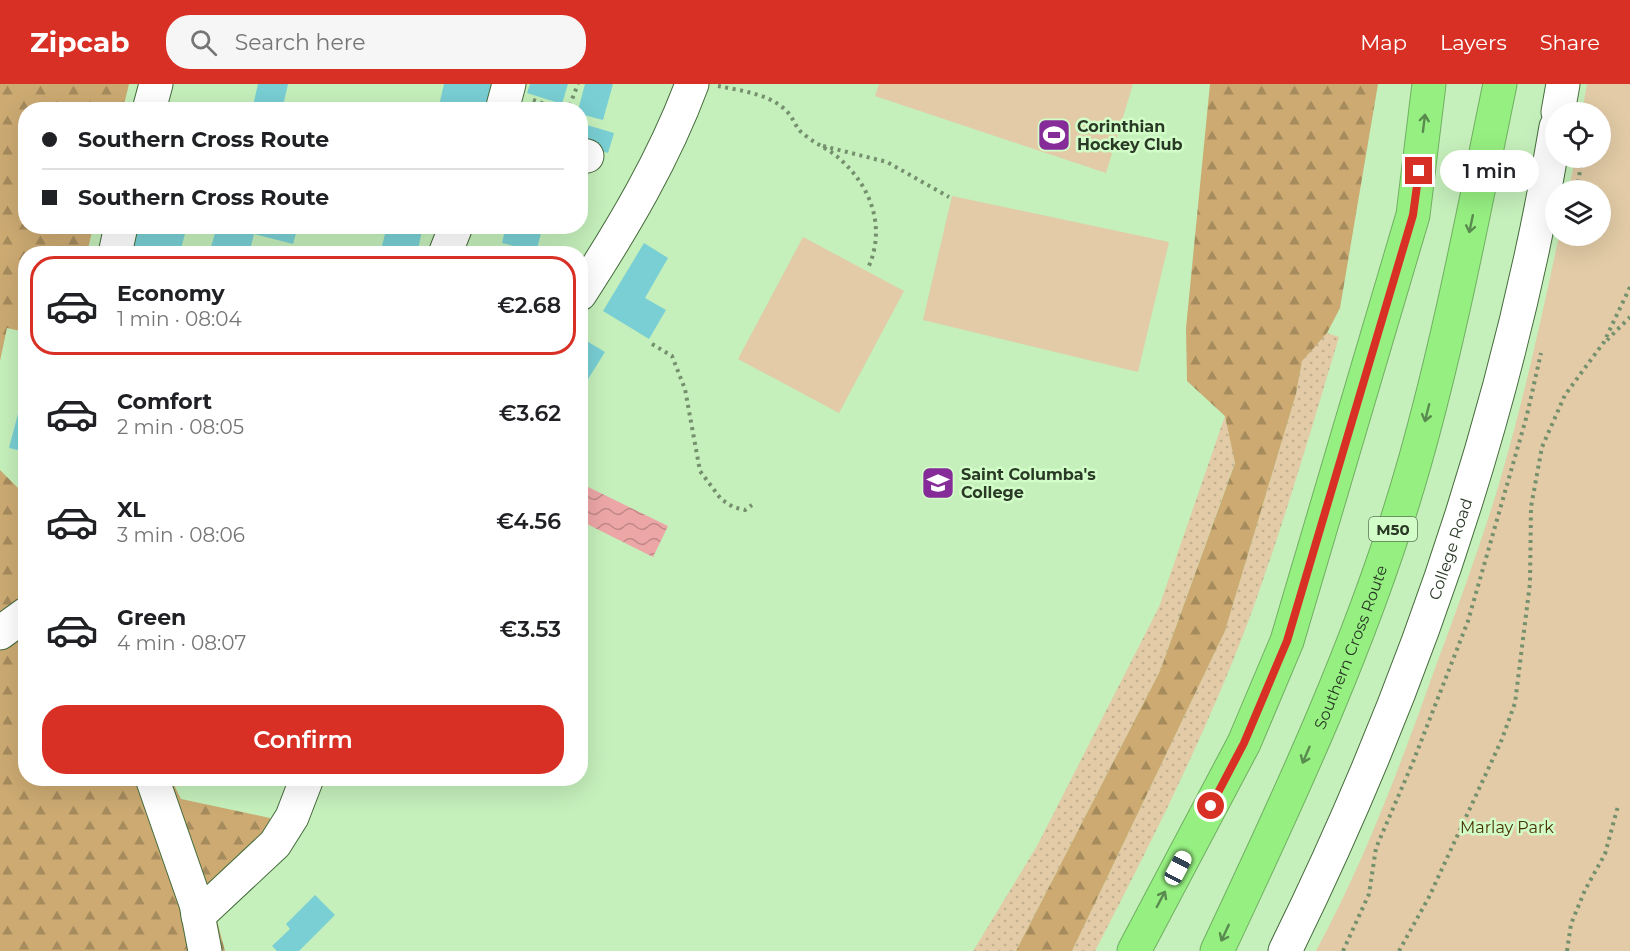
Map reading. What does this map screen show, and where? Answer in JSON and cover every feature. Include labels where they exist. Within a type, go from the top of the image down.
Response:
[{"type":"highway","points":[[1134,951],[1244,743],[1287,641],[1413,215],[1429,84]]},
{"type":"highway","name":"Southern Cross Route","points":[[1217,951],[1276,826],[1359,632],[1415,462],[1454,306],[1500,84]]},
{"type":"street","points":[[151,102],[156,84]]},
{"type":"street","points":[[504,102],[509,84]]},
{"type":"street","points":[[1560,102],[1563,84]]},
{"type":"street","points":[[588,282],[625,224],[663,155],[693,86]]},
{"type":"street","name":"College Road","points":[[1285,951],[1373,760],[1437,588],[1482,450],[1539,224],[1549,168]]},
{"type":"street","points":[[0,633],[18,621]]},
{"type":"street","points":[[155,786],[198,916],[205,951]]},
{"type":"street","points":[[198,916],[275,844],[292,817],[305,786]]},
{"type":"path","points":[[571,102],[578,84]]},
{"type":"path","points":[[693,86],[772,100],[789,114],[795,128],[851,170],[870,197],[876,221],[875,243],[867,268]]},
{"type":"path","points":[[819,145],[887,162],[948,197]]},
{"type":"path","points":[[1604,342],[1630,287]]},
{"type":"path","points":[[1400,951],[1429,897],[1502,739],[1515,703],[1530,583],[1531,507],[1542,447],[1564,395],[1604,342],[1630,317]]},
{"type":"path","points":[[652,344],[672,356],[685,389],[700,471],[721,499],[733,507],[745,510],[752,505]]},
{"type":"path","points":[[1567,951],[1570,924],[1605,854],[1618,806]]},
{"type":"green space","points":[[0,84],[129,84],[125,102],[18,102],[18,234],[91,234],[89,246],[18,246],[18,330],[7,328],[0,361]]},
{"type":"green space","name":"Corinthian Hockey Club","points":[[879,84],[1133,84],[1106,173],[875,96]]},
{"type":"green space","points":[[1210,84],[1378,84],[1340,308],[1327,333],[1302,361],[1296,394],[1225,631],[1072,951],[1016,951],[1160,671],[1235,463],[1225,416],[1187,381],[1186,328]]},
{"type":"green space","name":"Marlay Park","points":[[1587,84],[1630,84],[1630,951],[1316,951],[1350,883],[1380,814],[1482,537],[1523,396],[1557,246],[1611,246],[1611,180],[1571,180],[1573,168],[1611,168],[1611,102],[1584,102]]},
{"type":"green space","points":[[952,196],[1169,242],[1138,372],[923,320]]},
{"type":"green space","points":[[803,237],[904,291],[839,413],[738,359]]},
{"type":"green space","points":[[1327,333],[1339,337],[1275,545],[1234,657],[1178,785],[1095,951],[1072,951],[1225,631],[1296,394],[1302,360]]},
{"type":"green space","points":[[1225,416],[1235,462],[1160,671],[1016,951],[973,951],[1037,846],[1159,607]]},
{"type":"green space","points":[[0,470],[18,488],[18,786],[174,786],[181,799],[270,818],[270,852],[211,898],[225,951],[0,951]]},
{"type":"water","points":[[588,487],[668,526],[653,557],[588,524]]},
{"type":"building","points":[[258,84],[288,84],[284,102],[254,102]]},
{"type":"building","points":[[444,84],[501,86],[497,102],[440,102]]},
{"type":"building","points":[[530,84],[568,84],[563,102],[527,93]]},
{"type":"building","points":[[585,84],[613,84],[603,120],[588,116],[588,102],[580,102]]},
{"type":"building","points":[[588,125],[614,133],[608,153],[588,147]]},
{"type":"building","points":[[134,234],[185,234],[182,246],[131,246]]},
{"type":"building","points":[[215,234],[254,234],[251,246],[211,246]]},
{"type":"building","points":[[254,234],[296,234],[293,244]]},
{"type":"building","points":[[385,234],[421,234],[419,246],[382,246]]},
{"type":"building","points":[[504,234],[541,234],[538,246],[513,246],[502,243]]},
{"type":"building","points":[[644,243],[668,258],[645,298],[666,310],[649,339],[603,311]]},
{"type":"building","points":[[588,342],[605,352],[588,379]]},
{"type":"building","points":[[18,414],[18,450],[9,448]]},
{"type":"building","points":[[315,895],[335,915],[299,951],[277,951],[272,946],[290,929],[286,924]]},
{"type":"place","name":"Corinthian Hockey Club","points":[[1054,135]]},
{"type":"place","name":"Saint Columba's College","points":[[938,483]]},
{"type":"route","points":[[1211,806],[1244,743],[1287,641],[1413,215],[1419,171]]}]
